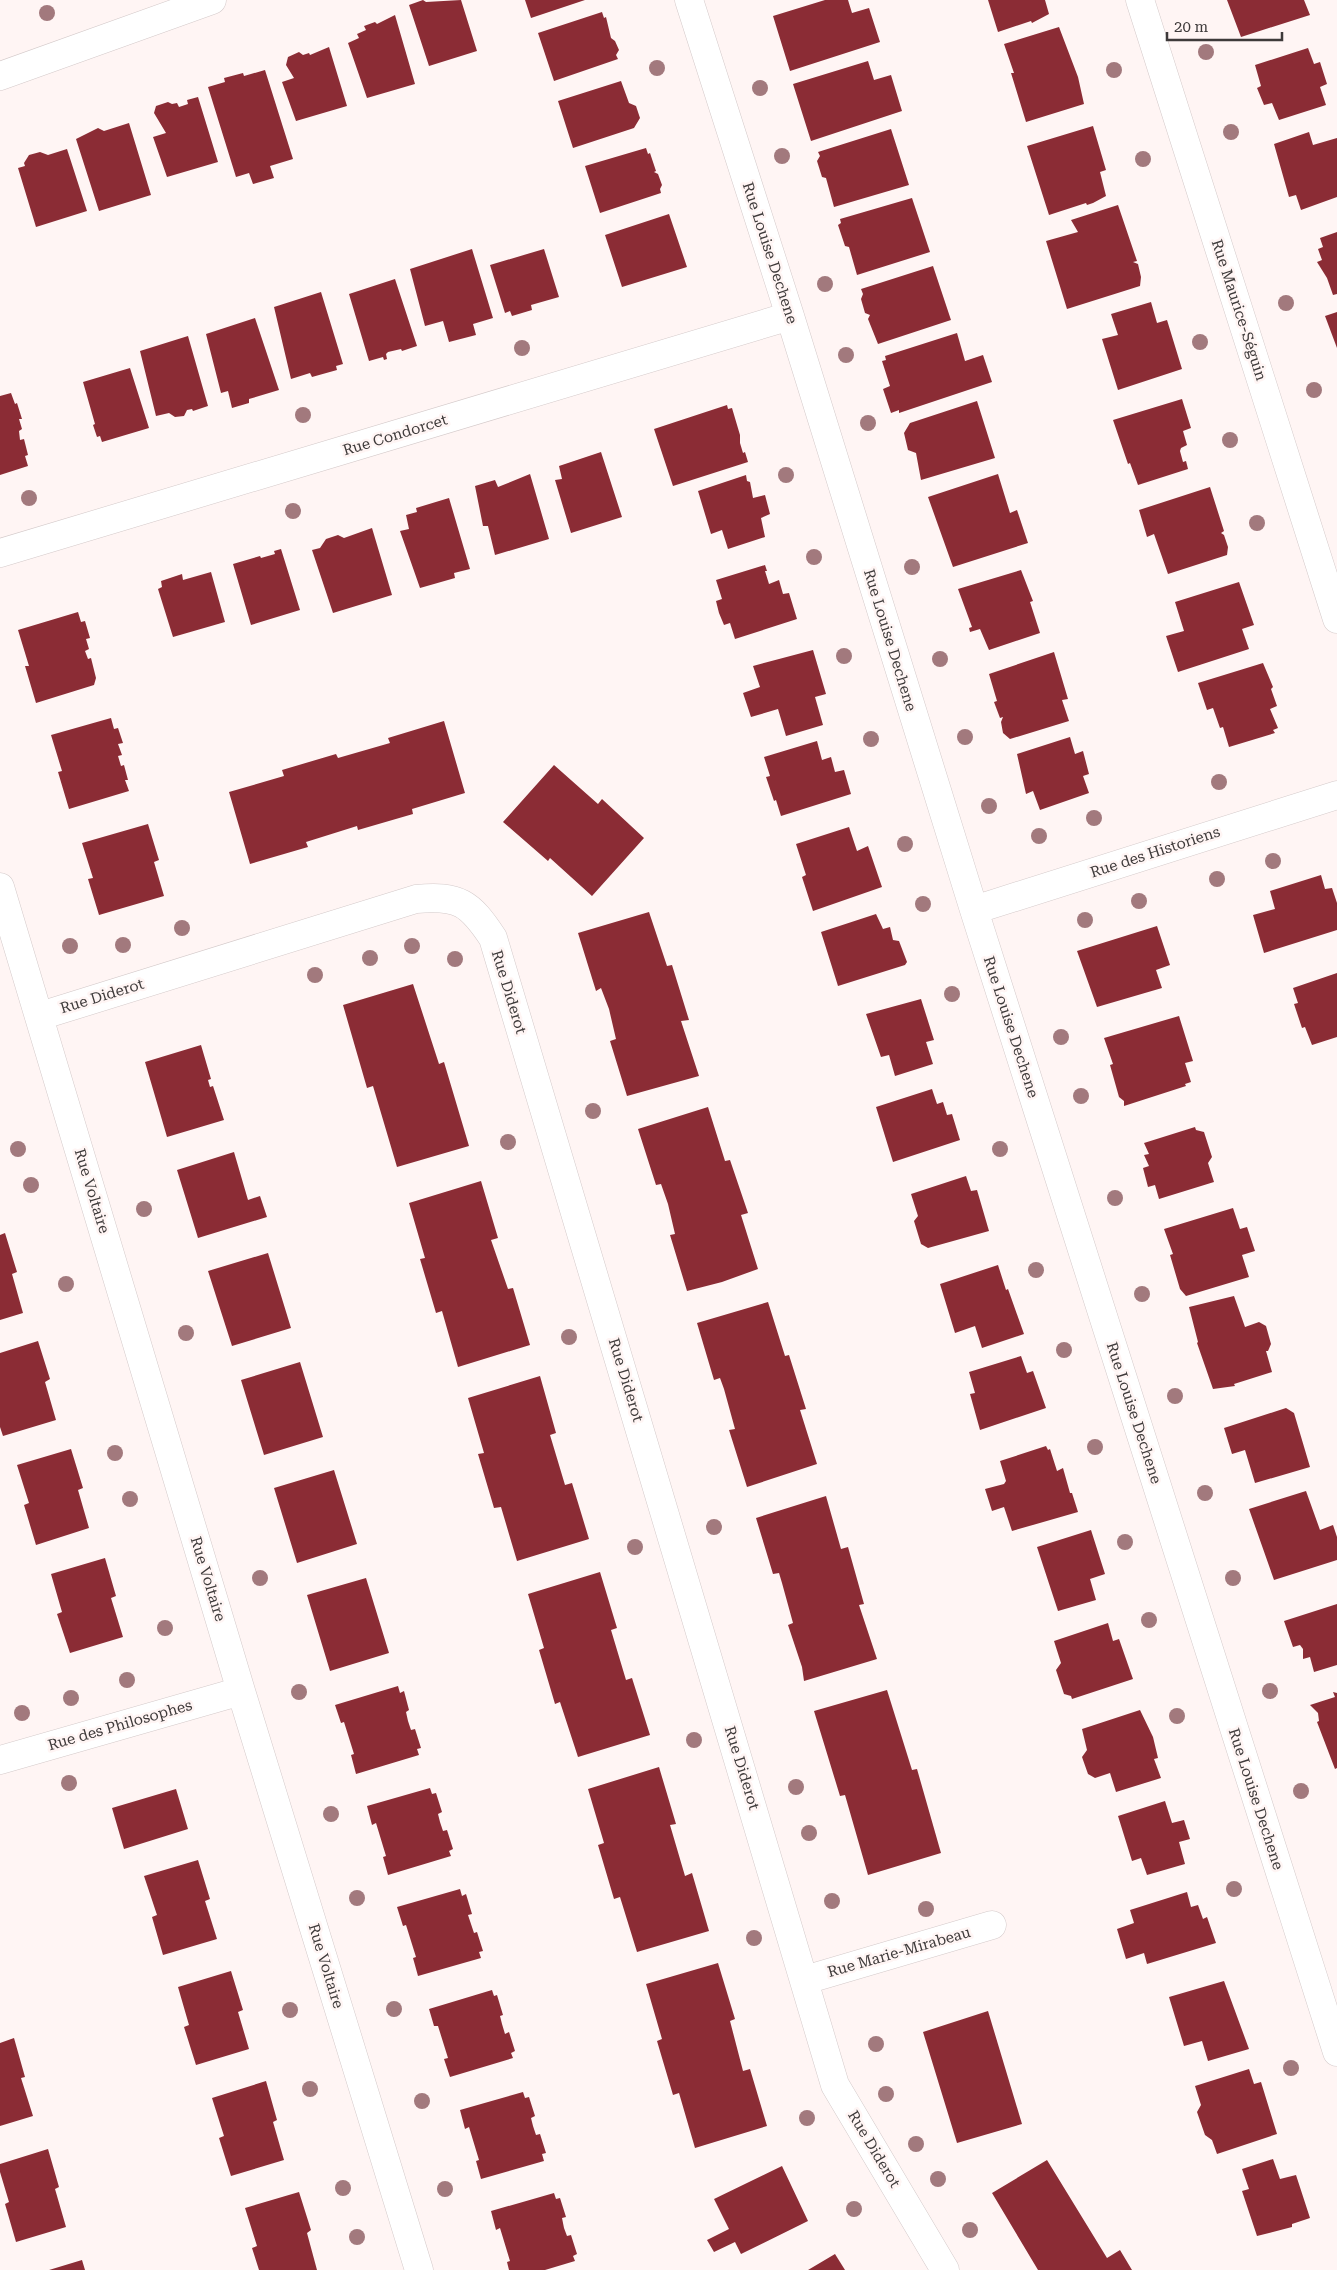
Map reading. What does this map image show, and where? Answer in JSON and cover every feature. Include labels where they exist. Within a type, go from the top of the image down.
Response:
[{"type":"street","points":[[0,76],[176,6],[212,0]]},
{"type":"street","name":"Rue Louise Dechene","points":[[689,0],[790,316],[974,910],[1336,2044]]},
{"type":"street","name":"Rue Maurice-Séguin","points":[[1140,0],[1337,619]]},
{"type":"street","name":"Rue Condorcet","points":[[0,553],[790,316]]},
{"type":"street","name":"Rue des Historiens","points":[[974,910],[1337,794]]},
{"type":"street","name":"Rue Voltaire","points":[[0,887],[241,1691],[420,2270]]},
{"type":"street","name":"Rue Diderot","points":[[40,1016],[416,899],[438,897],[460,901],[480,917],[493,938],[835,2085],[945,2270]]},
{"type":"street","name":"Rue des Philosophes","points":[[0,1760],[241,1691]]},
{"type":"street","name":"Rue Marie-Mirabeau","points":[[805,1980],[992,1925]]},
{"type":"building","points":[[423,0],[426,2],[461,0],[477,51],[429,66],[409,5]]},
{"type":"building","points":[[525,0],[585,0],[531,18]]},
{"type":"building","points":[[825,0],[848,0],[852,13],[869,8],[880,42],[790,71],[773,16]]},
{"type":"building","points":[[988,0],[1045,0],[1049,14],[1032,23],[1031,21],[998,32]]},
{"type":"building","points":[[1227,0],[1304,0],[1310,15],[1241,37]]},
{"type":"building","points":[[602,12],[604,18],[606,17],[611,38],[615,41],[619,50],[616,55],[618,59],[554,81],[538,33]]},
{"type":"building","points":[[395,15],[415,84],[367,98],[348,43],[359,38],[357,34],[366,30],[364,26],[375,22],[377,24]]},
{"type":"building","points":[[1059,27],[1078,77],[1084,104],[1026,122],[1011,73],[1014,73],[1004,44]]},
{"type":"building","points":[[329,47],[347,106],[296,121],[282,82],[294,78],[286,65],[288,57],[299,52],[303,55],[309,53],[310,55]]},
{"type":"building","points":[[1308,48],[1314,64],[1320,62],[1327,84],[1320,87],[1326,105],[1279,120],[1272,103],[1264,105],[1257,88],[1261,86],[1255,65]]},
{"type":"building","points":[[868,61],[874,80],[891,75],[902,111],[811,141],[793,84]]},
{"type":"building","points":[[265,70],[293,159],[270,166],[274,178],[253,184],[249,173],[236,177],[208,87],[225,82],[224,78],[243,73],[244,76]]},
{"type":"building","points":[[621,81],[629,103],[636,106],[640,118],[634,128],[573,148],[558,101]]},
{"type":"building","points":[[198,97],[218,162],[167,177],[153,137],[166,133],[154,113],[156,106],[168,102],[172,104],[177,103],[179,107],[188,104],[187,100]]},
{"type":"building","points":[[129,123],[151,195],[99,211],[76,139],[98,128],[104,131]]},
{"type":"building","points":[[1093,126],[1106,170],[1100,172],[1106,196],[1087,205],[1086,203],[1049,215],[1027,146]]},
{"type":"building","points":[[891,129],[909,185],[834,207],[826,178],[822,177],[817,161],[820,156],[818,152]]},
{"type":"building","points":[[1309,132],[1313,145],[1337,138],[1337,197],[1301,210],[1296,195],[1289,197],[1274,144]]},
{"type":"building","points":[[646,148],[648,154],[650,153],[656,171],[654,172],[658,174],[662,185],[661,193],[600,213],[585,166]]},
{"type":"building","points":[[67,149],[87,211],[36,227],[18,168],[25,166],[24,163],[29,155],[40,152],[48,155]]},
{"type":"building","points":[[912,198],[930,252],[857,275],[849,247],[845,246],[838,225],[841,223],[840,219]]},
{"type":"building","points":[[1118,205],[1137,261],[1133,262],[1138,264],[1141,277],[1140,286],[1067,309],[1046,241],[1078,232],[1071,220]]},
{"type":"building","points":[[669,214],[687,267],[622,287],[605,235]]},
{"type":"building","points":[[1337,232],[1337,294],[1333,295],[1327,278],[1317,262],[1322,260],[1318,249],[1323,247],[1320,238]]},
{"type":"building","points":[[472,249],[493,318],[473,324],[476,335],[449,342],[443,321],[425,326],[410,269]]},
{"type":"building","points":[[544,249],[559,297],[531,305],[532,310],[512,316],[510,311],[505,313],[490,265]]},
{"type":"building","points":[[933,266],[951,320],[878,344],[868,319],[870,315],[865,313],[861,299],[863,294],[861,289]]},
{"type":"building","points":[[395,279],[417,346],[402,351],[401,349],[388,352],[386,354],[387,359],[384,360],[383,357],[369,361],[349,294]]},
{"type":"building","points":[[321,292],[343,364],[336,366],[337,370],[312,377],[310,373],[291,379],[274,307]]},
{"type":"building","points":[[1151,302],[1157,323],[1167,320],[1182,369],[1118,390],[1102,339],[1118,335],[1111,314]]},
{"type":"building","points":[[1337,312],[1337,348],[1325,316]]},
{"type":"building","points":[[255,318],[279,390],[249,399],[249,403],[232,408],[228,391],[221,393],[206,334]]},
{"type":"building","points":[[957,333],[965,361],[983,355],[992,382],[899,413],[899,410],[891,413],[883,389],[890,386],[882,361],[886,360],[885,356]]},
{"type":"building","points":[[188,336],[208,406],[193,411],[192,409],[187,410],[184,416],[175,417],[169,413],[156,416],[140,351]]},
{"type":"building","points":[[130,368],[149,428],[102,442],[100,436],[97,437],[93,425],[95,424],[83,382]]},
{"type":"building","points":[[11,393],[15,404],[17,403],[22,419],[19,419],[22,429],[19,431],[20,440],[24,439],[28,455],[25,456],[28,466],[0,475],[0,396]]},
{"type":"building","points":[[1182,399],[1191,428],[1183,431],[1187,445],[1181,448],[1180,451],[1183,462],[1186,461],[1188,469],[1138,485],[1130,463],[1128,464],[1113,420]]},
{"type":"building","points":[[977,401],[995,458],[921,480],[916,453],[908,450],[904,433],[910,423]]},
{"type":"building","points":[[727,405],[728,409],[732,408],[740,435],[740,443],[748,462],[673,486],[654,429]]},
{"type":"building","points":[[601,452],[622,517],[571,533],[555,480],[562,479],[559,466]]},
{"type":"building","points":[[530,474],[549,539],[495,555],[488,526],[483,526],[475,486],[495,480],[498,487]]},
{"type":"building","points":[[998,474],[1010,513],[1017,510],[1028,543],[953,567],[928,497]]},
{"type":"building","points":[[746,475],[747,481],[750,482],[753,498],[765,495],[770,514],[761,518],[765,537],[728,549],[722,530],[711,534],[698,491]]},
{"type":"building","points":[[1210,487],[1224,531],[1221,533],[1224,535],[1228,547],[1227,555],[1168,574],[1154,534],[1147,537],[1139,510]]},
{"type":"building","points":[[449,498],[470,569],[454,573],[455,578],[420,588],[400,531],[409,529],[406,515],[417,512],[416,508]]},
{"type":"building","points":[[372,528],[392,595],[333,613],[312,550],[320,548],[326,539],[338,535],[344,538]]},
{"type":"building","points":[[281,549],[300,610],[251,625],[233,564],[260,556],[261,558],[275,554],[274,551]]},
{"type":"building","points":[[765,565],[769,584],[779,580],[783,594],[789,593],[797,619],[735,639],[730,623],[724,625],[719,613],[716,601],[722,599],[716,580]]},
{"type":"building","points":[[1021,570],[1033,601],[1030,602],[1040,633],[989,650],[980,629],[970,632],[969,628],[972,627],[958,589]]},
{"type":"building","points":[[211,572],[225,622],[173,637],[158,589],[162,587],[161,581],[182,574],[183,580]]},
{"type":"building","points":[[1239,582],[1254,625],[1242,629],[1249,649],[1178,672],[1166,636],[1184,631],[1175,602]]},
{"type":"building","points":[[78,612],[81,622],[85,621],[90,638],[86,639],[89,649],[85,651],[88,659],[91,658],[96,678],[94,685],[36,703],[25,666],[29,666],[18,630]]},
{"type":"building","points":[[813,650],[826,694],[815,697],[823,725],[786,736],[778,709],[751,717],[743,693],[760,687],[753,666]]},
{"type":"building","points":[[1054,652],[1068,699],[1062,700],[1069,721],[1010,739],[1003,733],[1001,722],[1003,717],[1000,718],[994,702],[997,701],[989,674]]},
{"type":"building","points":[[1263,663],[1273,687],[1271,689],[1277,706],[1270,709],[1278,728],[1273,730],[1275,733],[1229,747],[1223,727],[1220,728],[1213,708],[1207,710],[1198,683]]},
{"type":"building","points":[[111,718],[114,729],[118,728],[123,743],[118,744],[122,755],[118,756],[121,766],[124,765],[128,780],[125,780],[129,791],[69,809],[58,772],[62,771],[51,735]]},
{"type":"building","points":[[444,721],[465,793],[412,809],[413,814],[358,830],[357,826],[306,842],[308,847],[250,864],[229,792],[284,776],[282,770],[336,754],[338,758],[390,743],[388,738]]},
{"type":"building","points":[[1070,737],[1075,754],[1083,751],[1089,774],[1083,776],[1089,793],[1040,810],[1033,791],[1026,794],[1017,754]]},
{"type":"building","points":[[817,741],[822,760],[831,757],[835,772],[844,770],[851,794],[781,816],[766,777],[770,776],[764,757]]},
{"type":"building","points":[[554,765],[598,804],[602,799],[644,838],[592,896],[550,858],[548,861],[503,822]]},
{"type":"building","points":[[148,824],[159,860],[154,862],[164,896],[99,915],[88,879],[93,878],[82,843]]},
{"type":"building","points":[[849,827],[857,851],[868,846],[882,887],[813,911],[802,877],[806,875],[796,844]]},
{"type":"building","points":[[1321,875],[1325,889],[1332,888],[1337,903],[1337,930],[1264,953],[1253,915],[1275,909],[1270,891]]},
{"type":"building","points":[[649,912],[667,966],[672,965],[689,1020],[681,1021],[699,1076],[627,1096],[610,1041],[616,1039],[609,1009],[601,988],[596,991],[578,933]]},
{"type":"building","points":[[876,914],[883,929],[890,927],[893,940],[899,941],[907,962],[905,965],[838,986],[821,932]]},
{"type":"building","points":[[1157,926],[1170,965],[1156,970],[1162,988],[1097,1007],[1077,951]]},
{"type":"building","points":[[1337,973],[1337,1037],[1312,1045],[1305,1027],[1302,1028],[1294,1004],[1298,1003],[1293,988]]},
{"type":"building","points":[[413,984],[439,1064],[444,1062],[469,1146],[397,1167],[373,1086],[367,1088],[343,1005]]},
{"type":"building","points":[[921,999],[934,1040],[926,1042],[933,1064],[895,1076],[889,1055],[881,1057],[866,1014]]},
{"type":"building","points":[[1179,1016],[1193,1061],[1185,1063],[1191,1082],[1185,1084],[1186,1086],[1124,1106],[1124,1101],[1119,1097],[1110,1065],[1113,1064],[1104,1038]]},
{"type":"building","points":[[201,1045],[211,1079],[208,1080],[210,1087],[213,1086],[224,1120],[167,1137],[145,1062]]},
{"type":"building","points":[[932,1089],[937,1104],[943,1102],[947,1115],[952,1114],[960,1140],[893,1162],[876,1107]]},
{"type":"building","points":[[708,1107],[725,1161],[730,1160],[748,1213],[741,1215],[758,1269],[722,1282],[687,1291],[670,1235],[675,1234],[668,1204],[661,1184],[656,1185],[638,1129]]},
{"type":"building","points":[[1195,1127],[1196,1130],[1204,1132],[1212,1157],[1208,1163],[1214,1182],[1159,1199],[1155,1185],[1148,1187],[1143,1168],[1149,1166],[1144,1155],[1149,1154],[1144,1143]]},
{"type":"building","points":[[234,1152],[248,1200],[260,1196],[267,1217],[198,1238],[177,1170]]},
{"type":"building","points":[[966,1176],[971,1191],[977,1190],[989,1231],[928,1248],[921,1244],[914,1221],[918,1216],[911,1194]]},
{"type":"building","points":[[481,1181],[498,1238],[491,1240],[508,1289],[513,1288],[530,1345],[458,1367],[442,1311],[436,1313],[420,1259],[425,1258],[409,1203]]},
{"type":"building","points":[[1233,1208],[1240,1229],[1247,1227],[1255,1251],[1242,1255],[1249,1277],[1186,1296],[1180,1289],[1170,1255],[1173,1254],[1164,1229]]},
{"type":"building","points":[[5,1233],[17,1272],[12,1274],[23,1313],[0,1320],[0,1235]]},
{"type":"building","points":[[268,1253],[291,1328],[232,1346],[208,1271]]},
{"type":"building","points":[[998,1265],[1024,1334],[982,1348],[975,1326],[955,1333],[940,1284]]},
{"type":"building","points":[[1234,1296],[1245,1327],[1259,1322],[1266,1326],[1271,1344],[1268,1351],[1266,1351],[1272,1372],[1234,1384],[1235,1386],[1213,1389],[1197,1343],[1189,1307]]},
{"type":"building","points":[[768,1302],[785,1356],[789,1355],[806,1409],[800,1410],[817,1464],[747,1487],[729,1430],[735,1429],[724,1389],[720,1378],[714,1380],[697,1323]]},
{"type":"building","points":[[38,1341],[50,1379],[45,1382],[56,1420],[3,1436],[0,1427],[0,1353]]},
{"type":"building","points":[[1021,1356],[1027,1373],[1033,1371],[1046,1408],[980,1430],[970,1394],[975,1393],[969,1372]]},
{"type":"building","points":[[300,1362],[323,1437],[264,1455],[241,1380]]},
{"type":"building","points":[[540,1376],[556,1433],[550,1435],[565,1485],[572,1483],[589,1539],[517,1561],[501,1507],[494,1508],[478,1454],[484,1453],[468,1398]]},
{"type":"building","points":[[1286,1408],[1294,1413],[1310,1467],[1255,1483],[1245,1450],[1232,1454],[1224,1428]]},
{"type":"building","points":[[1046,1446],[1048,1450],[1050,1449],[1057,1471],[1063,1468],[1078,1512],[1012,1531],[1004,1507],[992,1511],[985,1489],[1004,1484],[1006,1481],[1000,1461]]},
{"type":"building","points":[[71,1449],[83,1488],[78,1490],[89,1528],[36,1545],[24,1505],[29,1503],[17,1465]]},
{"type":"building","points":[[334,1470],[357,1544],[297,1563],[274,1488]]},
{"type":"building","points":[[1306,1491],[1320,1530],[1333,1525],[1337,1537],[1337,1560],[1274,1580],[1249,1509]]},
{"type":"building","points":[[826,1496],[841,1549],[848,1547],[864,1604],[859,1605],[877,1659],[804,1681],[802,1667],[788,1625],[793,1623],[782,1583],[779,1573],[773,1574],[756,1518]]},
{"type":"building","points":[[1091,1530],[1105,1574],[1090,1579],[1096,1600],[1058,1611],[1037,1547]]},
{"type":"building","points":[[105,1558],[116,1596],[111,1598],[123,1637],[70,1653],[57,1614],[62,1612],[51,1574]]},
{"type":"building","points":[[600,1572],[617,1628],[611,1630],[626,1680],[632,1678],[650,1735],[578,1757],[560,1702],[555,1704],[539,1650],[544,1648],[528,1594]]},
{"type":"building","points":[[366,1578],[389,1653],[330,1671],[307,1595]]},
{"type":"building","points":[[1337,1604],[1337,1665],[1314,1672],[1310,1657],[1303,1659],[1303,1649],[1300,1645],[1293,1647],[1284,1621]]},
{"type":"building","points":[[1108,1623],[1113,1641],[1119,1639],[1133,1679],[1072,1699],[1071,1696],[1064,1694],[1056,1670],[1061,1663],[1054,1641]]},
{"type":"building","points":[[398,1686],[400,1693],[404,1691],[409,1710],[406,1712],[408,1721],[411,1730],[415,1729],[421,1748],[417,1749],[419,1755],[356,1774],[351,1755],[354,1754],[344,1722],[341,1723],[335,1705]]},
{"type":"building","points":[[887,1690],[912,1770],[917,1769],[941,1853],[868,1875],[845,1795],[840,1796],[814,1711]]},
{"type":"building","points":[[1333,1692],[1337,1693],[1337,1768],[1335,1769],[1317,1722],[1319,1721],[1318,1713],[1310,1705],[1335,1697]]},
{"type":"building","points":[[1140,1710],[1153,1737],[1158,1758],[1154,1759],[1161,1778],[1116,1792],[1110,1773],[1095,1778],[1088,1774],[1082,1757],[1087,1750],[1082,1729]]},
{"type":"building","points":[[659,1767],[676,1824],[670,1825],[685,1876],[692,1873],[709,1931],[637,1952],[620,1897],[614,1899],[598,1845],[604,1843],[588,1789]]},
{"type":"building","points":[[430,1788],[432,1794],[436,1793],[442,1812],[438,1814],[443,1831],[447,1830],[453,1849],[449,1851],[451,1856],[388,1875],[383,1857],[386,1856],[376,1823],[372,1825],[367,1806]]},
{"type":"building","points":[[176,1789],[188,1829],[124,1849],[112,1808]]},
{"type":"building","points":[[1165,1801],[1172,1823],[1184,1820],[1190,1839],[1179,1842],[1185,1864],[1147,1875],[1141,1858],[1132,1861],[1118,1816]]},
{"type":"building","points":[[198,1860],[210,1899],[205,1901],[217,1939],[163,1955],[152,1917],[157,1915],[144,1876]]},
{"type":"building","points":[[460,1889],[462,1896],[466,1894],[472,1914],[468,1915],[474,1933],[477,1932],[483,1951],[479,1952],[481,1958],[418,1976],[413,1958],[416,1957],[406,1925],[403,1926],[397,1907]]},
{"type":"building","points":[[1187,1892],[1191,1907],[1198,1905],[1203,1919],[1207,1917],[1216,1943],[1147,1964],[1144,1953],[1126,1959],[1117,1929],[1134,1923],[1130,1910]]},
{"type":"building","points":[[718,1963],[735,2019],[730,2021],[743,2071],[750,2069],[767,2126],[695,2148],[679,2093],[673,2095],[657,2041],[662,2039],[646,1984]]},
{"type":"building","points":[[231,1971],[243,2010],[238,2012],[249,2049],[196,2065],[184,2027],[189,2025],[178,1987]]},
{"type":"building","points":[[1224,1981],[1249,2049],[1208,2061],[1202,2041],[1184,2046],[1169,1997]]},
{"type":"building","points":[[492,1990],[494,1996],[497,1995],[503,2015],[500,2016],[505,2034],[509,2032],[515,2051],[511,2053],[513,2058],[450,2077],[444,2059],[448,2058],[438,2026],[434,2026],[429,2009]]},
{"type":"building","points":[[988,2011],[1022,2124],[957,2143],[923,2032]]},
{"type":"building","points":[[14,2038],[25,2077],[21,2078],[33,2116],[0,2126],[0,2043]]},
{"type":"building","points":[[1249,2069],[1254,2084],[1261,2082],[1277,2134],[1217,2154],[1212,2140],[1205,2135],[1197,2112],[1201,2105],[1195,2086]]},
{"type":"building","points":[[266,2081],[277,2120],[273,2122],[284,2160],[231,2176],[219,2138],[224,2136],[212,2098]]},
{"type":"building","points":[[523,2092],[525,2098],[529,2097],[535,2116],[531,2118],[536,2135],[540,2134],[546,2153],[542,2154],[544,2161],[481,2179],[476,2161],[479,2160],[469,2127],[465,2129],[460,2110]]},
{"type":"building","points":[[48,2149],[59,2187],[55,2189],[66,2227],[16,2242],[5,2204],[9,2202],[0,2172],[0,2164]]},
{"type":"building","points":[[1273,2159],[1280,2179],[1296,2175],[1310,2218],[1292,2224],[1292,2227],[1257,2236],[1242,2191],[1249,2189],[1242,2169]]},
{"type":"building","points":[[1047,2160],[1107,2258],[1120,2250],[1132,2270],[1038,2270],[992,2193]]},
{"type":"building","points":[[782,2166],[808,2221],[741,2254],[735,2242],[714,2252],[707,2240],[729,2229],[714,2199]]},
{"type":"building","points":[[299,2192],[311,2230],[307,2233],[317,2270],[259,2270],[252,2248],[257,2246],[245,2208]]},
{"type":"building","points":[[554,2193],[556,2199],[560,2198],[566,2217],[562,2218],[564,2228],[567,2236],[571,2235],[577,2254],[573,2256],[575,2261],[545,2270],[509,2270],[507,2262],[510,2261],[500,2228],[496,2230],[491,2211]]},
{"type":"building","points":[[835,2254],[845,2270],[808,2270]]},
{"type":"building","points":[[82,2260],[85,2270],[49,2270]]}]
